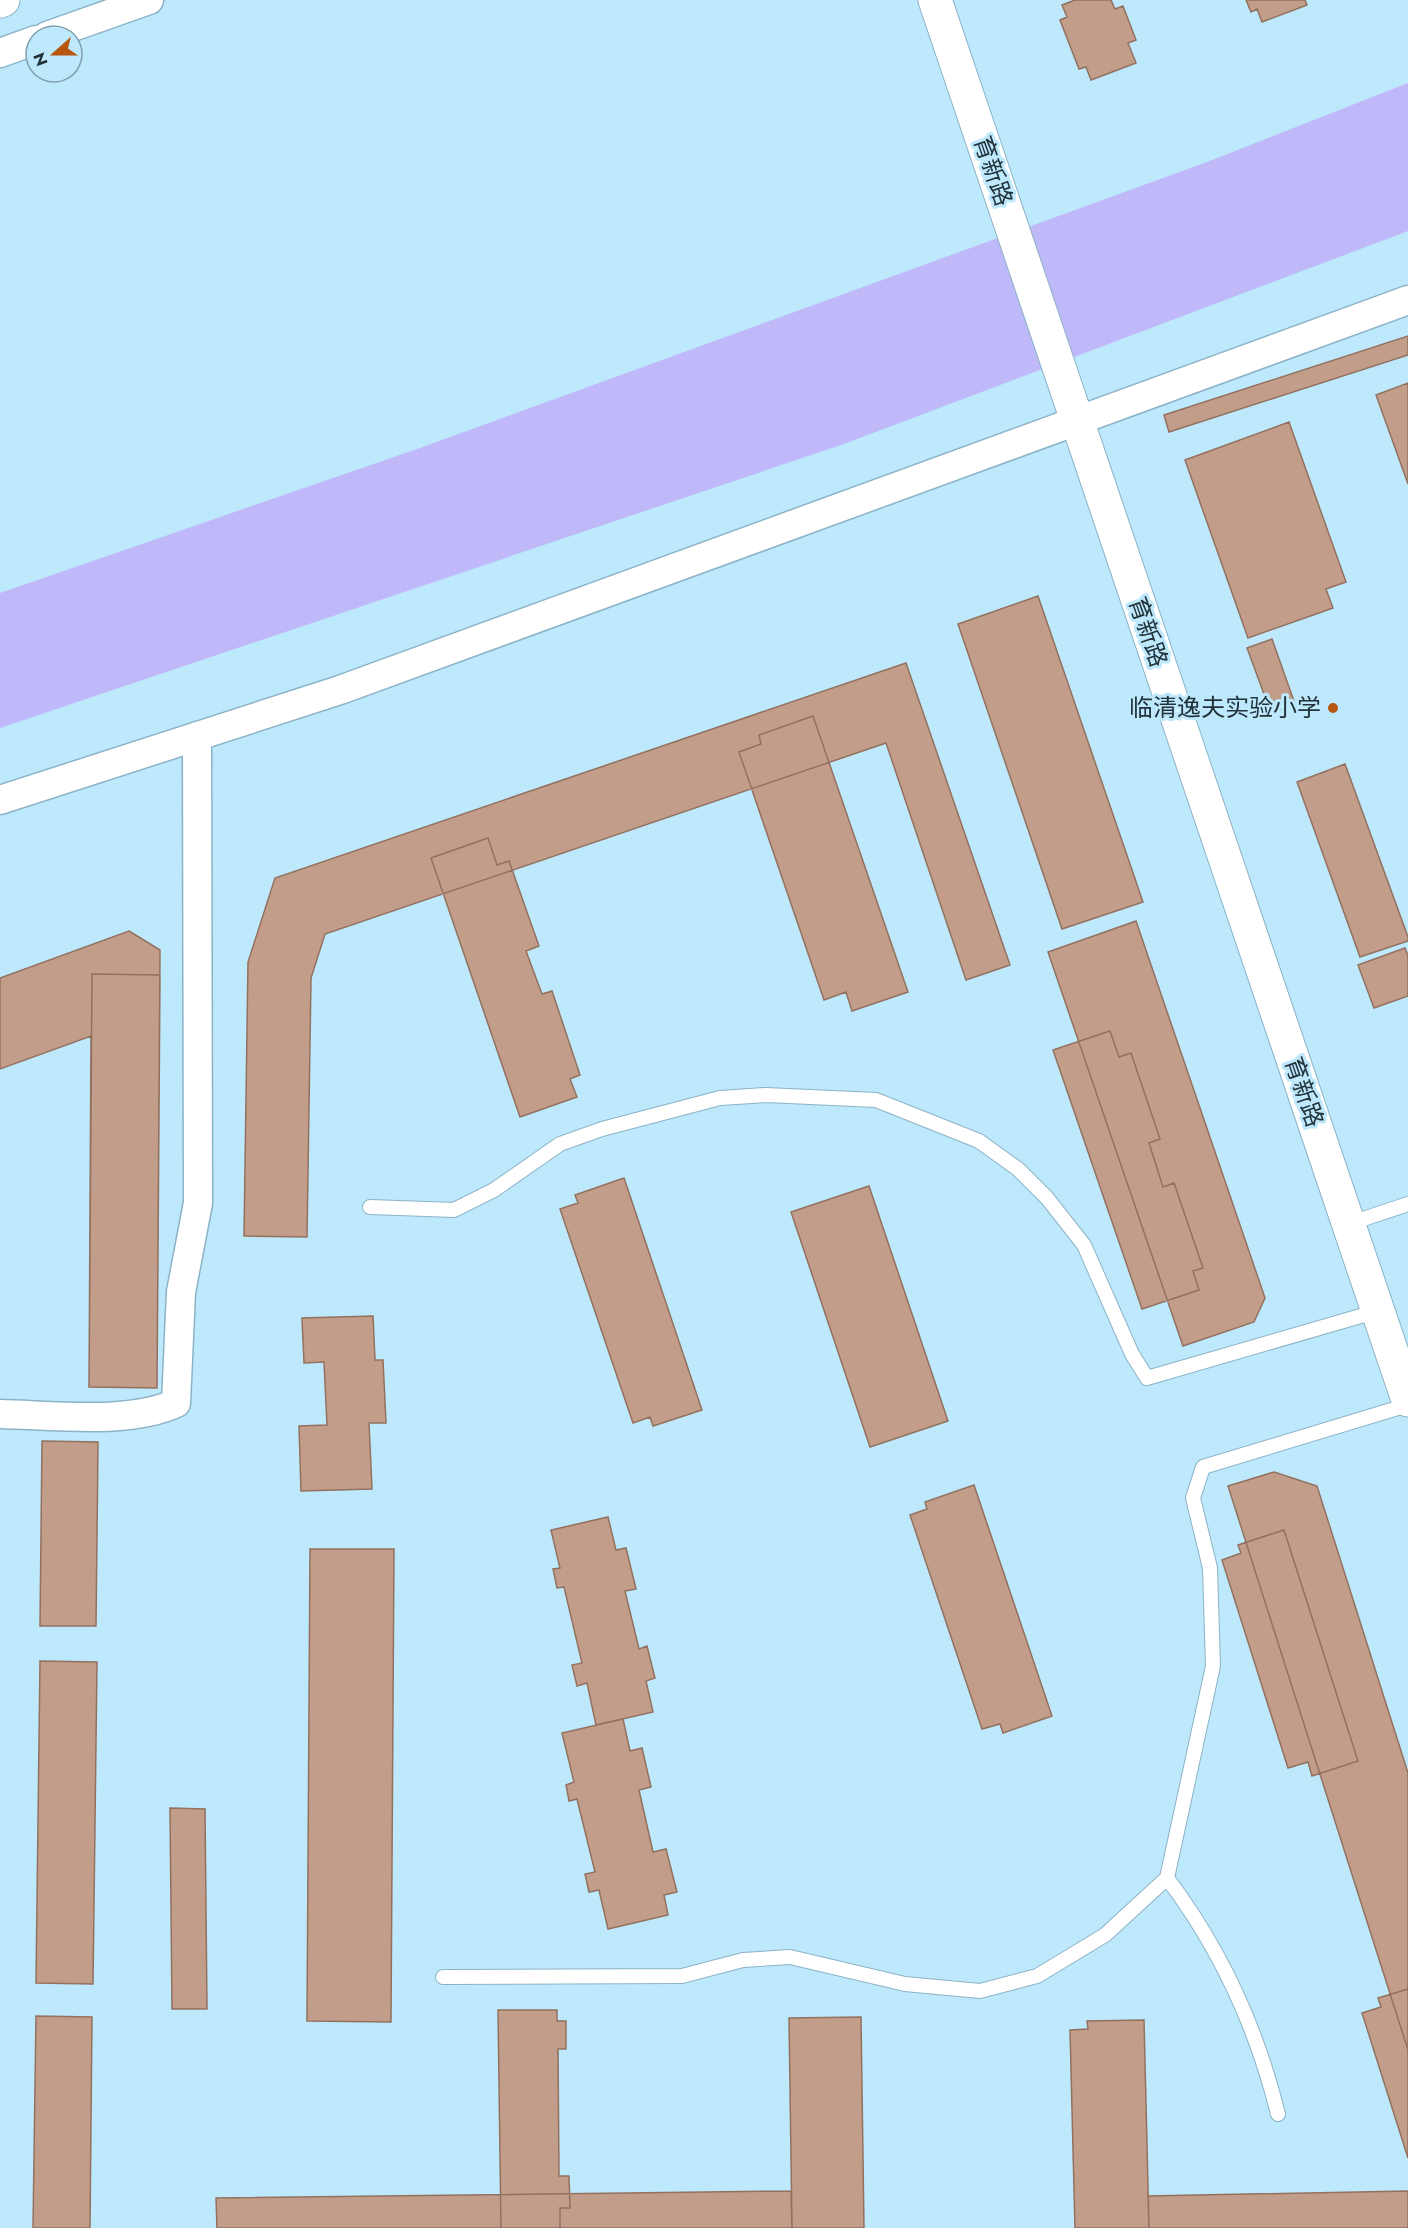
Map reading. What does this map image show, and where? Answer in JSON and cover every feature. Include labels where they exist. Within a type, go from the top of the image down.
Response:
[{"type":"street","points":[[81,24],[149,0]]},
{"type":"street","name":"育新路","points":[[935,0],[1408,1402]]},
{"type":"street","points":[[0,53],[24,44]]},
{"type":"street","points":[[0,800],[340,690],[1074,410],[1408,300]]},
{"type":"street","points":[[0,1414],[131,1416],[158,1412],[176,1403],[181,1292],[198,1203],[197,736]]},
{"type":"lane","points":[[370,1207],[454,1210],[494,1190],[560,1144],[631,1121],[720,1098],[766,1095],[876,1100],[979,1141],[1018,1168],[1047,1198],[1084,1245],[1132,1354],[1147,1378],[1378,1311]]},
{"type":"lane","points":[[1348,1224],[1408,1204]]},
{"type":"lane","points":[[443,1977],[682,1976],[743,1960],[790,1957],[844,1967],[905,1984],[980,1991],[1037,1976],[1069,1958],[1113,1929],[1167,1878],[1213,1666],[1210,1568],[1193,1498],[1203,1467],[1408,1402]]},
{"type":"lane","points":[[1167,1878],[1198,1925],[1246,2011],[1266,2066],[1278,2114]]},
{"type":"shaded area","points":[[1408,83],[1408,231],[841,445],[0,728],[0,593],[420,448],[1207,162]]},
{"type":"building","points":[[1075,0],[1111,0],[1115,9],[1123,6],[1136,40],[1128,43],[1136,63],[1091,80],[1086,67],[1079,69],[1060,20],[1067,17],[1062,5]]},
{"type":"building","points":[[1246,0],[1305,0],[1307,5],[1262,22],[1257,9],[1251,12]]},
{"type":"building","points":[[1408,336],[1408,355],[1169,432],[1164,415]]},
{"type":"building","points":[[1408,383],[1408,484],[1376,395]]},
{"type":"building","points":[[1289,422],[1346,582],[1326,589],[1333,608],[1248,638],[1185,460]]},
{"type":"building","points":[[1038,596],[1143,902],[1062,929],[958,624]]},
{"type":"building","points":[[1272,639],[1295,704],[1271,713],[1247,648]]},
{"type":"building","points":[[906,663],[1010,965],[966,980],[886,743],[325,934],[311,978],[307,1237],[244,1236],[248,962],[275,878]]},
{"type":"building","points":[[813,716],[908,992],[852,1011],[846,992],[824,1000],[739,752],[761,744],[759,735]]},
{"type":"building","points":[[1345,764],[1408,937],[1408,941],[1360,957],[1297,782]]},
{"type":"building","points":[[488,838],[497,865],[509,861],[539,946],[526,951],[542,994],[552,991],[580,1075],[570,1079],[577,1097],[520,1117],[431,858]]},
{"type":"building","points":[[1136,921],[1265,1298],[1254,1322],[1183,1346],[1048,952]]},
{"type":"building","points":[[129,931],[160,950],[157,1388],[89,1387],[91,1036],[0,1069],[0,978]]},
{"type":"building","points":[[1405,948],[1408,956],[1408,996],[1374,1008],[1358,965]]},
{"type":"building","points":[[92,974],[160,975],[157,1388],[89,1387]]},
{"type":"building","points":[[1110,1031],[1119,1057],[1131,1053],[1160,1139],[1149,1143],[1163,1187],[1174,1183],[1203,1268],[1193,1271],[1199,1290],[1142,1309],[1053,1050]]},
{"type":"building","points":[[624,1178],[702,1410],[653,1426],[650,1417],[633,1423],[560,1209],[578,1203],[575,1195]]},
{"type":"building","points":[[869,1186],[948,1421],[870,1447],[791,1212]]},
{"type":"building","points":[[373,1316],[375,1360],[383,1360],[386,1423],[369,1423],[372,1489],[301,1491],[299,1426],[327,1425],[324,1362],[304,1363],[302,1318]]},
{"type":"building","points":[[42,1441],[98,1442],[96,1626],[40,1626]]},
{"type":"building","points":[[1274,1472],[1317,1486],[1408,1773],[1408,2050],[1228,1486]]},
{"type":"building","points":[[974,1485],[1052,1716],[1003,1733],[1000,1724],[982,1729],[910,1515],[927,1509],[925,1502]]},
{"type":"building","points":[[608,1517],[616,1550],[626,1548],[636,1589],[625,1591],[639,1649],[647,1646],[655,1678],[646,1681],[653,1712],[596,1725],[587,1683],[577,1686],[572,1665],[582,1663],[564,1587],[557,1588],[553,1569],[560,1568],[551,1530]]},
{"type":"building","points":[[1284,1530],[1358,1761],[1312,1776],[1308,1762],[1288,1768],[1222,1560],[1241,1553],[1238,1545]]},
{"type":"building","points":[[310,1549],[394,1549],[391,2022],[307,2021]]},
{"type":"building","points":[[40,1661],[97,1662],[93,1984],[36,1983]]},
{"type":"building","points":[[623,1719],[630,1751],[642,1748],[651,1787],[639,1790],[653,1852],[666,1849],[677,1892],[664,1895],[668,1915],[608,1929],[599,1890],[589,1892],[585,1874],[595,1872],[577,1799],[569,1801],[566,1785],[574,1782],[562,1733]]},
{"type":"building","points":[[170,1808],[205,1809],[207,2009],[172,2009]]},
{"type":"building","points":[[1408,1989],[1408,2158],[1362,2013],[1381,2007],[1378,1998]]},
{"type":"building","points":[[498,2010],[557,2010],[557,2021],[566,2021],[566,2049],[558,2049],[559,2176],[569,2176],[570,2208],[560,2208],[560,2228],[501,2228]]},
{"type":"building","points":[[36,2016],[92,2017],[90,2228],[33,2228]]},
{"type":"building","points":[[861,2017],[864,2228],[792,2228],[789,2018]]},
{"type":"building","points":[[1144,2020],[1149,2228],[1075,2228],[1070,2030],[1088,2029],[1087,2021]]},
{"type":"building","points":[[791,2191],[792,2228],[217,2228],[216,2198]]},
{"type":"building","points":[[1408,2191],[1408,2228],[1149,2228],[1148,2196]]},
{"type":"place","name":"临清逸夫实验小学","points":[[1333,708]]}]
